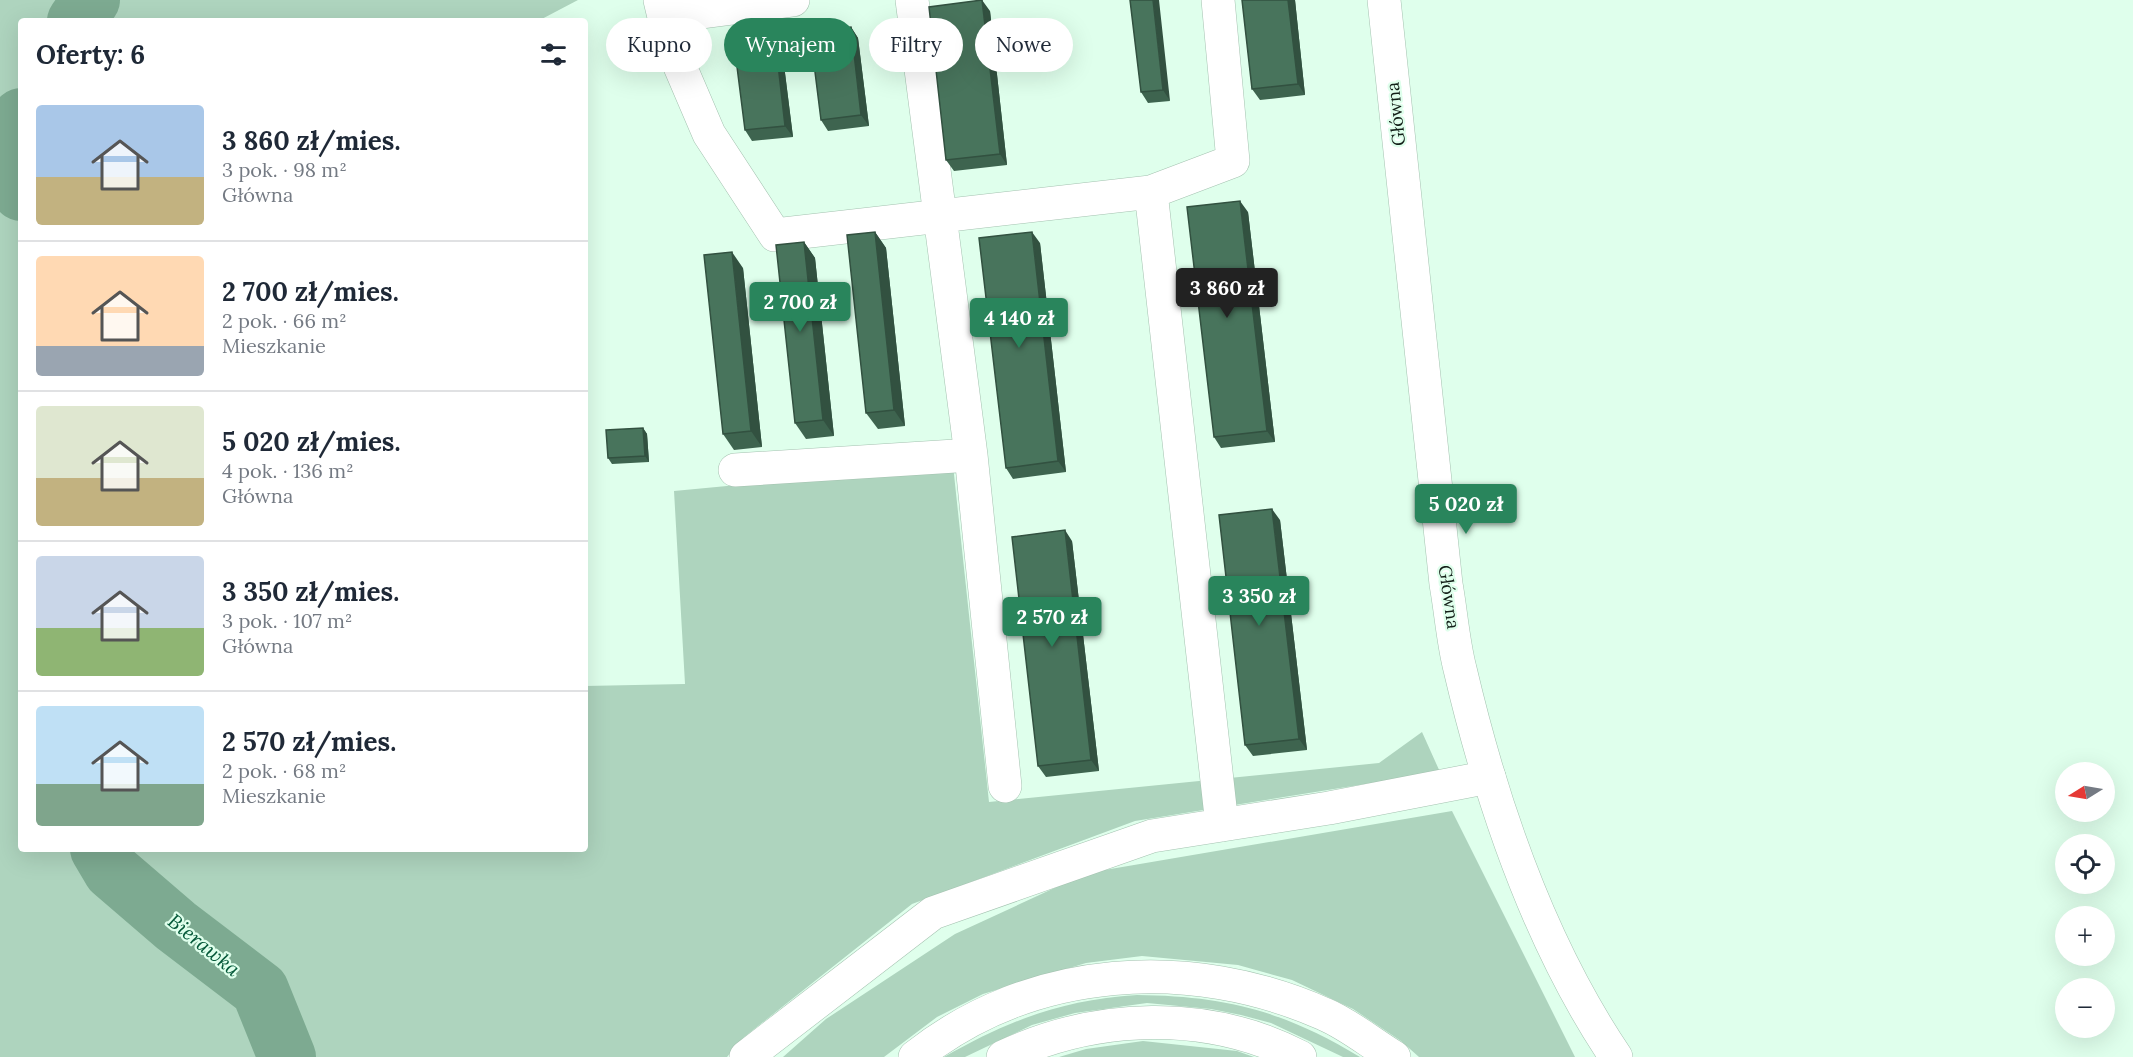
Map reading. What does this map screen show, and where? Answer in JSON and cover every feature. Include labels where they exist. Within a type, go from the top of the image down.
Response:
[{"type":"main road","points":[[794,0],[662,9],[670,43],[709,134],[775,235],[942,214],[1151,192],[1233,161],[1218,0]]},
{"type":"main road","points":[[912,0],[942,214],[971,455],[1005,786]]},
{"type":"main road","name":"Główna","points":[[1384,0],[1446,584],[1460,668],[1489,777],[1533,900],[1570,976],[1616,1057]]},
{"type":"main road","points":[[1151,192],[1222,825]]},
{"type":"main road","points":[[735,470],[971,455]]},
{"type":"main road","points":[[746,1057],[933,913],[1152,836],[1329,808],[1489,777]]},
{"type":"main road","points":[[915,1057],[981,1016],[1021,998],[1069,984],[1135,975],[1188,977],[1250,987],[1326,1014],[1394,1057]]},
{"type":"main road","points":[[1003,1057],[1064,1034],[1102,1026],[1154,1022],[1204,1026],[1276,1045],[1300,1057]]},
{"type":"green space","points":[[0,0],[578,0],[544,18],[18,18],[18,852],[588,852],[588,686],[685,684],[674,491],[953,465],[989,802],[1379,763],[1422,732],[1440,772],[1135,821],[912,904],[743,1038],[727,1057],[0,1057]]},
{"type":"green space","points":[[1452,811],[1575,1057],[1419,1057],[1401,1041],[1353,1009],[1292,980],[1238,965],[1142,956],[1086,963],[983,994],[937,1017],[884,1057],[783,1057],[826,1019],[955,934],[1087,873]]},
{"type":"green space","points":[[1137,995],[1199,999],[1253,1009],[1306,1028],[1360,1057],[1343,1057],[1271,1023],[1241,1015],[1211,1009],[1147,1003],[1075,1013],[1032,1025],[965,1057],[944,1057],[991,1032],[1037,1014],[1084,1002]]},
{"type":"green space","points":[[1143,1041],[1237,1051],[1254,1057],[1059,1057],[1086,1049]]},
{"type":"building","points":[[982,0],[984,18],[975,18],[975,72],[990,72],[1000,154],[946,160],[936,72],[963,72],[963,18],[930,18],[929,7]]},
{"type":"building","points":[[1130,0],[1153,0],[1163,90],[1141,92]]},
{"type":"building","points":[[1242,0],[1288,0],[1298,84],[1252,89]]},
{"type":"building","points":[[738,72],[779,72],[785,126],[745,130]]},
{"type":"building","points":[[815,72],[856,72],[861,115],[821,120]]},
{"type":"building","points":[[1240,201],[1267,431],[1214,437],[1187,207]]},
{"type":"building","points":[[875,232],[894,410],[866,413],[847,235]]},
{"type":"building","points":[[1032,232],[1058,461],[1006,468],[979,238]]},
{"type":"building","points":[[804,242],[823,420],[795,423],[776,245]]},
{"type":"building","points":[[732,252],[751,431],[723,434],[704,255]]},
{"type":"building","points":[[643,428],[645,456],[608,458],[606,430]]},
{"type":"building","points":[[1272,509],[1299,739],[1245,745],[1219,515]]},
{"type":"building","points":[[1065,530],[1091,760],[1038,766],[1012,537]]},
{"type":"waterway","name":"Bierawka","points":[[78,18],[91,0]]},
{"type":"waterway","name":"Bierawka","points":[[18,123],[10,140],[18,178]]},
{"type":"waterway","name":"Bierawka","points":[[101,852],[112,871],[176,926],[260,990],[287,1057]]}]
